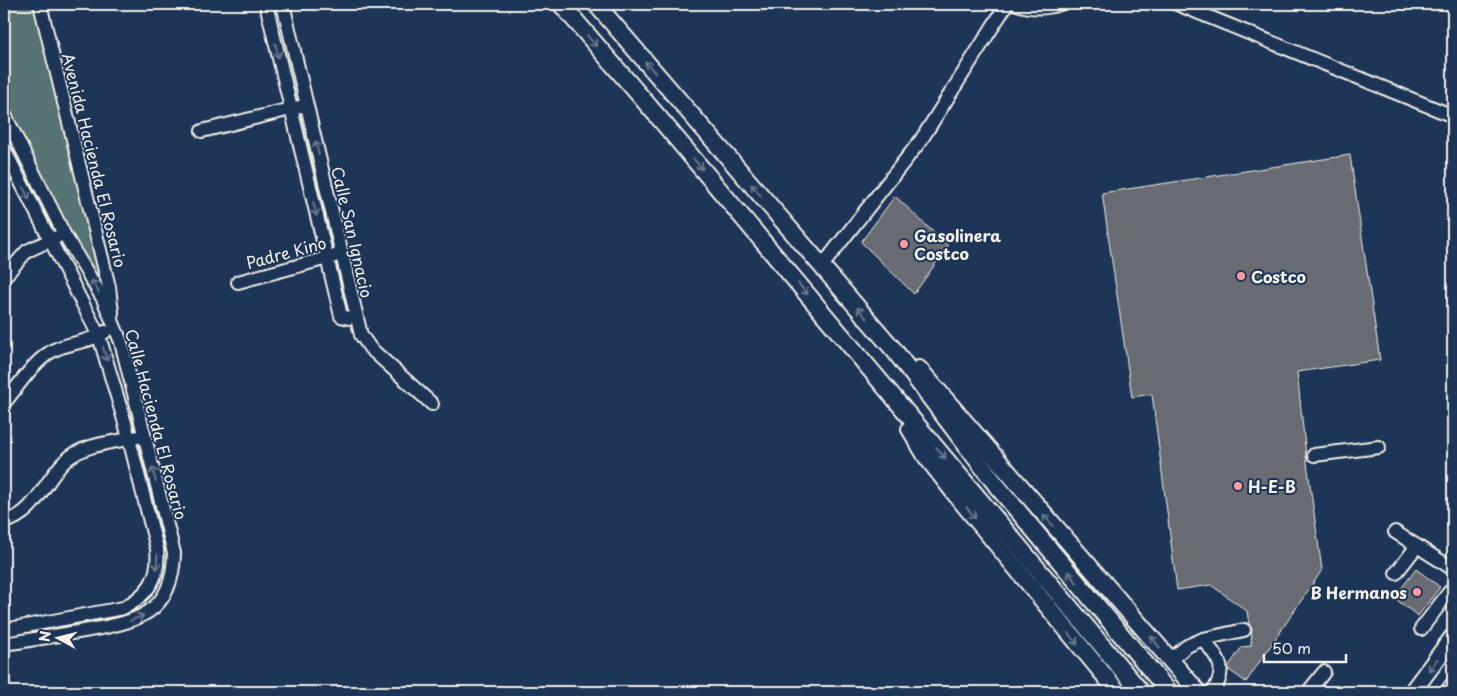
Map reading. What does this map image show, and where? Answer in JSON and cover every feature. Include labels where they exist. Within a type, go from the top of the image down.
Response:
[{"type":"main road","points":[[560,4],[660,119],[1141,692]]},
{"type":"main road","points":[[596,4],[894,350],[996,486],[1169,692]]},
{"type":"main road","points":[[894,350],[930,379],[1048,521],[1198,692]]},
{"type":"main road","points":[[896,400],[926,456],[1118,692]]},
{"type":"main road","points":[[1412,692],[1453,637]]},
{"type":"main road","points":[[1449,692],[1453,686]]},
{"type":"street","name":"Avenida Hacienda El Rosario","points":[[40,4],[109,287],[115,325]]},
{"type":"street","name":"Calle San Ignacio","points":[[266,4],[341,316],[349,318],[356,314],[283,4]]},
{"type":"street","points":[[822,266],[921,140],[1007,4]]},
{"type":"street","points":[[1017,4],[1028,8],[1048,8],[1060,4]]},
{"type":"street","points":[[1176,4],[1453,116]]},
{"type":"street","points":[[202,131],[307,105]]},
{"type":"street","name":"Calle Hacienda El Rosario","points":[[4,113],[64,234],[103,299],[115,325],[132,380],[174,553],[174,572],[170,586],[160,602],[148,614],[132,621],[112,626],[4,644]]},
{"type":"street","points":[[4,149],[19,142]]},
{"type":"street","name":"Calle Hacienda El Rosario","points":[[4,149],[100,336],[129,439],[153,534],[158,563],[155,579],[137,601],[123,608],[4,630]]},
{"type":"street","points":[[4,277],[27,251],[64,234]]},
{"type":"street","name":"Padre Kino","points":[[238,282],[342,254]]},
{"type":"street","points":[[356,314],[361,335],[370,348],[432,404]]},
{"type":"street","points":[[4,404],[43,357],[61,348],[100,336],[115,325]]},
{"type":"street","points":[[4,522],[30,507],[65,461],[77,453],[145,435]]},
{"type":"street","points":[[1314,455],[1379,447]]},
{"type":"street","points":[[153,534],[168,529]]},
{"type":"street","points":[[1395,532],[1453,569]]},
{"type":"street","points":[[1396,573],[1417,546]]},
{"type":"street","points":[[1421,629],[1453,587]]},
{"type":"street","points":[[109,612],[112,626]]},
{"type":"street","points":[[1170,660],[1187,646],[1203,639],[1244,630]]},
{"type":"street","points":[[1203,639],[1221,665],[1220,680],[1212,692]]},
{"type":"street","points":[[1308,692],[1324,672]]},
{"type":"green space","points":[[4,4],[36,4],[108,300],[68,233],[4,107]]},
{"type":"green space","points":[[106,615],[109,625],[4,642],[4,633]]},
{"type":"building","name":"Costco","points":[[1350,155],[1380,360],[1297,372],[1306,456],[1322,570],[1246,682],[1229,670],[1228,667],[1242,647],[1251,646],[1252,629],[1249,624],[1247,611],[1211,585],[1177,590],[1152,394],[1132,397],[1102,193]]},
{"type":"building","name":"Gasolinera Costco","points":[[895,196],[948,246],[914,294],[861,242]]},
{"type":"building","name":"B Hermanos","points":[[1416,569],[1440,587],[1418,616],[1394,598]]},
{"type":"place","name":"Gasolinera Costco","points":[[904,244]]},
{"type":"place","name":"Costco","points":[[1241,276]]},
{"type":"place","name":"H-E-B","points":[[1238,486]]},
{"type":"place","name":"B Hermanos","points":[[1417,592]]}]
